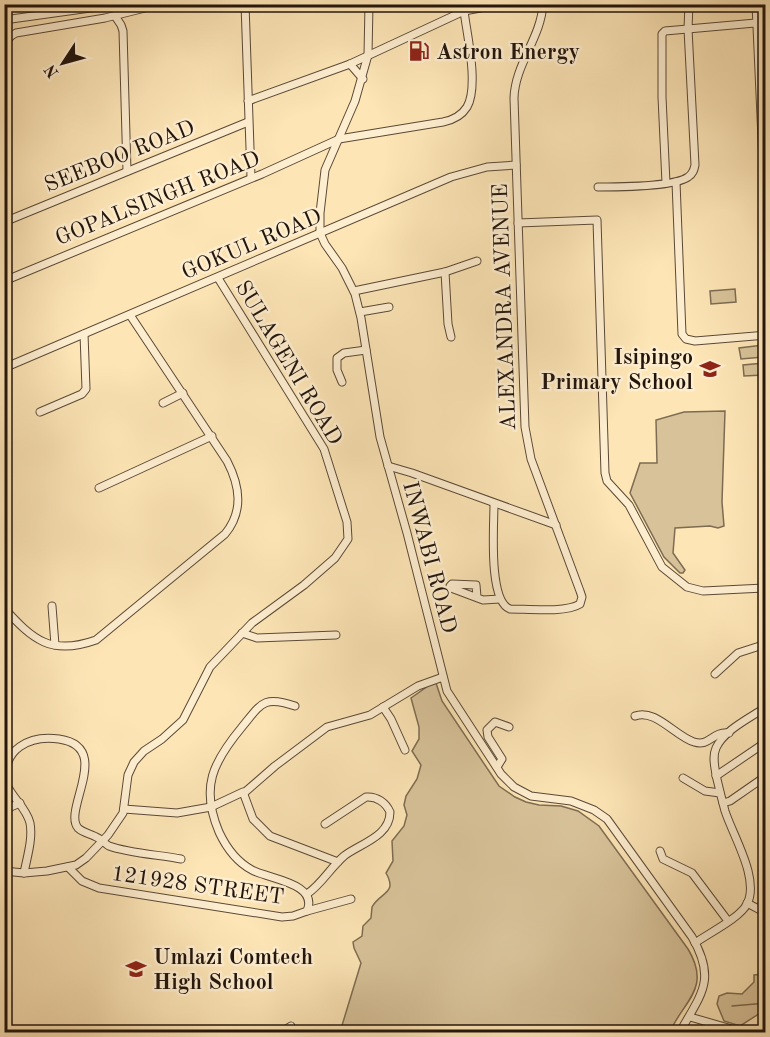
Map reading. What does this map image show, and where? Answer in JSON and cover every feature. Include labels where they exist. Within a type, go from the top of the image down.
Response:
[{"type":"street","points":[[4,44],[16,33],[115,16],[161,4]]},
{"type":"street","points":[[245,4],[251,177]]},
{"type":"street","points":[[320,233],[324,177],[363,79],[368,55],[369,4]]},
{"type":"street","points":[[248,101],[350,64],[470,8],[502,4]]},
{"type":"street","name":"ALEXANDRA AVENUE","points":[[500,599],[504,606],[510,609],[573,608],[580,604],[582,597],[528,450],[525,434],[513,107],[515,83],[540,22],[542,13],[540,4]]},
{"type":"street","points":[[598,187],[676,182],[691,174],[695,165],[688,4]]},
{"type":"street","points":[[756,4],[765,229]]},
{"type":"street","points":[[4,20],[117,5]]},
{"type":"street","name":"GOPALSINGH ROAD","points":[[4,281],[339,139],[447,121],[463,112],[470,101],[472,91],[470,8]]},
{"type":"street","points":[[115,16],[123,31],[127,171]]},
{"type":"street","points":[[666,183],[661,36],[665,31],[765,22]]},
{"type":"street","points":[[350,64],[363,79]]},
{"type":"street","name":"SEEBOO ROAD","points":[[4,222],[248,122]]},
{"type":"street","points":[[322,146],[334,149]]},
{"type":"street","name":"GOKUL ROAD","points":[[4,368],[460,174],[487,167],[516,165]]},
{"type":"street","points":[[676,182],[682,334],[686,339],[695,341],[765,335]]},
{"type":"street","points":[[518,223],[597,220],[605,477],[633,511],[658,561],[678,581],[698,591],[765,588]]},
{"type":"street","name":"INWABI ROAD","points":[[320,233],[354,291],[360,312],[376,415],[447,691],[507,781],[521,792],[541,798],[571,801],[594,810],[607,819],[695,943],[701,952],[705,980],[699,999],[680,1032]]},
{"type":"street","points":[[354,291],[445,272],[477,261]]},
{"type":"street","points":[[445,272],[447,324],[451,337]]},
{"type":"street","name":"SULAGENI ROAD","points":[[124,809],[128,775],[134,762],[144,751],[162,739],[183,720],[210,667],[252,623],[297,590],[334,558],[348,539],[342,505],[324,449],[218,278]]},
{"type":"street","points":[[360,312],[389,307]]},
{"type":"street","points":[[4,608],[40,641],[55,645],[78,646],[90,642],[106,633],[194,561],[231,527],[237,508],[237,480],[212,436],[130,315]]},
{"type":"street","points":[[40,412],[82,394],[86,389],[84,334]]},
{"type":"street","points":[[342,382],[337,370],[337,358],[344,353],[366,350]]},
{"type":"street","points":[[163,403],[183,393]]},
{"type":"street","points":[[99,488],[212,436]]},
{"type":"street","points":[[388,466],[556,525]]},
{"type":"street","points":[[477,597],[483,600],[500,599],[494,568],[494,504]]},
{"type":"street","points":[[52,606],[55,645]]},
{"type":"street","points":[[242,633],[257,638],[336,635]]},
{"type":"street","points":[[715,674],[738,653],[765,644]]},
{"type":"street","points":[[4,871],[24,873],[81,863],[103,841],[119,820],[124,809],[177,813],[211,807],[244,793],[275,766],[333,723],[364,717],[424,683],[443,677]]},
{"type":"street","name":"121928 STREET","points":[[68,867],[81,882],[99,888],[282,917],[307,911],[309,902],[307,894],[292,885],[258,873],[234,855],[220,834],[211,807],[211,781],[218,758],[252,712],[264,704],[277,700],[295,706]]},
{"type":"street","points":[[383,707],[405,750]]},
{"type":"street","points":[[695,943],[743,910],[747,903],[750,891],[748,872],[720,793],[714,766],[715,750],[729,733],[765,707]]},
{"type":"street","points":[[635,716],[647,714],[671,726],[690,741],[698,743],[705,743],[719,732],[729,733]]},
{"type":"street","points":[[497,767],[502,762],[502,756],[486,732],[488,727],[495,722],[509,727]]},
{"type":"street","points":[[24,873],[31,832],[26,812],[11,792],[5,778],[5,764],[12,750],[20,743],[38,738],[71,742],[81,752],[85,769],[76,807],[76,825],[82,831],[117,848],[181,859]]},
{"type":"street","points":[[716,776],[765,742]]},
{"type":"street","points":[[723,803],[730,801],[765,776]]},
{"type":"street","points":[[683,778],[705,791],[720,793]]},
{"type":"street","points":[[244,793],[254,819],[270,836],[338,862]]},
{"type":"street","points":[[307,894],[345,855],[380,833],[388,821],[390,812],[383,803],[372,796],[366,797],[325,824]]},
{"type":"street","points":[[4,810],[20,803]]},
{"type":"street","points":[[660,851],[665,860],[692,873],[728,921]]},
{"type":"street","points":[[307,911],[351,899]]},
{"type":"street","points":[[747,903],[765,913]]},
{"type":"street","points":[[690,1017],[719,1029],[742,1032]]},
{"type":"street","points":[[281,1032],[291,1026]]},
{"type":"shaded area","points":[[735,289],[736,302],[711,304],[710,291]]},
{"type":"shaded area","points":[[763,345],[764,357],[741,359],[739,348]]},
{"type":"shaded area","points":[[765,363],[765,375],[744,376],[743,365]]},
{"type":"shaded area","points":[[725,411],[722,502],[724,526],[675,528],[673,553],[685,570],[680,573],[664,557],[630,493],[640,463],[657,463],[656,420],[684,412]]},
{"type":"shaded area","points":[[436,683],[442,701],[499,786],[526,802],[561,806],[578,811],[599,826],[688,949],[695,963],[696,985],[670,1032],[340,1032],[361,963],[353,942],[362,936],[363,926],[371,918],[375,902],[389,889],[386,873],[393,861],[392,841],[404,826],[407,815],[404,805],[406,796],[417,779],[421,765],[412,751],[419,739],[419,727],[411,698]]},
{"type":"shaded area","points":[[765,974],[765,1010],[740,1026],[724,1021],[717,1004],[719,996],[727,993],[742,994],[754,982],[754,975]]},
{"type":"waterway","points":[[732,1006],[766,1003]]},
{"type":"railway","points":[[4,6],[12,4]]},
{"type":"place","name":"Astron Energy","points":[[419,51]]},
{"type":"place","name":"Isipingo Primary School","points":[[710,369]]},
{"type":"place","name":"Umlazi Comtech High School","points":[[136,969]]}]
